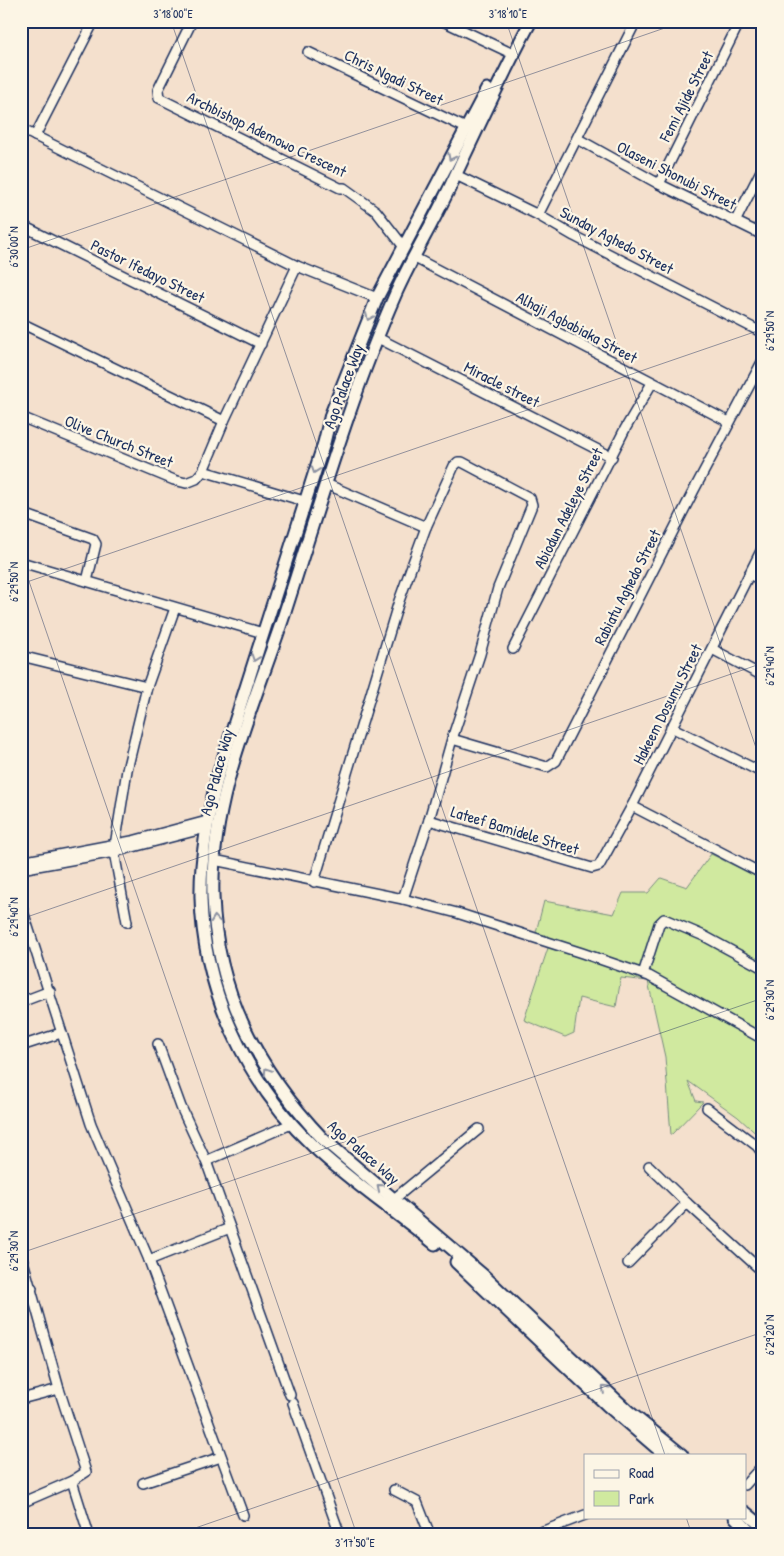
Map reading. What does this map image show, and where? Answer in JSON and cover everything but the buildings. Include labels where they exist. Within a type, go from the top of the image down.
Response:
[{"type":"main road","name":"Ago Palace Way","points":[[523,21],[456,175],[413,257],[378,338],[348,418],[283,618],[250,706],[222,805],[214,860],[213,896],[217,941],[224,974],[241,1021],[262,1063],[285,1098],[323,1140],[484,1276],[643,1424],[681,1454]]},
{"type":"main road","name":"Ago Palace Way","points":[[531,21],[466,128],[377,298],[333,408],[324,443],[218,775],[206,825],[201,898],[209,965],[228,1022],[248,1062],[291,1124],[315,1148],[464,1268],[515,1319],[664,1454]]},
{"type":"main road","points":[[339,393],[353,404]]},
{"type":"main road","points":[[333,408],[348,418]]},
{"type":"main road","points":[[746,1513],[763,1527]]},
{"type":"main road","points":[[736,1518],[753,1535]]},
{"type":"street","points":[[35,136],[94,21]]},
{"type":"street","name":"Archbishop Ademowo Crescent","points":[[192,21],[158,90],[159,98],[340,188],[344,188],[376,211],[404,247]]},
{"type":"street","points":[[443,21],[510,53]]},
{"type":"street","points":[[538,215],[636,21]]},
{"type":"street","name":"Femi Ajide Street","points":[[659,184],[740,21]]},
{"type":"street","name":"Chris Ngadi Street","points":[[308,52],[466,128]]},
{"type":"street","points":[[21,129],[297,266],[377,298]]},
{"type":"street","name":"Olaseni Shonubi Street","points":[[578,139],[659,184],[763,235]]},
{"type":"street","points":[[735,222],[763,167]]},
{"type":"street","name":"Sunday Aghedo Street","points":[[456,175],[538,215],[574,236],[763,333]]},
{"type":"street","name":"Pastor Ifedayo Street","points":[[21,225],[261,344]]},
{"type":"street","name":"Alhaji Agbabiaka Street","points":[[413,257],[729,422]]},
{"type":"street","points":[[297,266],[224,421],[203,471],[304,501]]},
{"type":"street","points":[[21,323],[224,421]]},
{"type":"street","name":"Miracle street","points":[[378,338],[612,457]]},
{"type":"street","name":"Rabiatu Aghedo Street","points":[[452,739],[547,767],[552,765],[729,422],[763,360]]},
{"type":"street","name":"Abiodun Adeleye Street","points":[[513,649],[652,383]]},
{"type":"street","name":"Olive Church Street","points":[[21,417],[174,480],[186,483],[196,479],[203,471]]},
{"type":"street","points":[[314,882],[399,601],[426,527],[458,462],[462,462],[530,498],[532,505],[498,588],[480,654],[403,899]]},
{"type":"street","points":[[326,484],[426,527]]},
{"type":"street","points":[[21,513],[93,539],[96,544],[87,581]]},
{"type":"street","name":"Hakeem Dosumu Street","points":[[592,868],[599,866],[632,806],[763,548]]},
{"type":"street","points":[[21,562],[263,633]]},
{"type":"street","points":[[749,574],[763,581]]},
{"type":"street","points":[[127,922],[114,848],[127,770],[147,687],[175,608]]},
{"type":"street","points":[[712,649],[763,676]]},
{"type":"street","points":[[21,656],[147,687]]},
{"type":"street","points":[[671,727],[763,773]]},
{"type":"street","points":[[632,806],[763,874]]},
{"type":"street","name":"Lateef Bamidele Street","points":[[429,820],[592,868]]},
{"type":"street","points":[[21,869],[206,825]]},
{"type":"street","points":[[21,862],[114,848]]},
{"type":"street","points":[[214,860],[403,899],[457,913],[643,974],[763,1040]]},
{"type":"street","points":[[21,905],[91,1124],[149,1260],[243,1515]]},
{"type":"street","points":[[643,974],[659,924],[664,919],[704,936],[763,968]]},
{"type":"street","points":[[21,1002],[50,991]]},
{"type":"street","points":[[21,1046],[61,1033]]},
{"type":"street","points":[[158,1044],[181,1107],[206,1161],[340,1535]]},
{"type":"street","points":[[707,1108],[757,1146],[763,1154]]},
{"type":"street","points":[[206,1161],[291,1124]]},
{"type":"street","points":[[394,1199],[479,1129]]},
{"type":"street","points":[[649,1166],[763,1272]]},
{"type":"street","points":[[628,1264],[687,1203]]},
{"type":"street","points":[[149,1260],[230,1228]]},
{"type":"street","points":[[21,1254],[59,1388],[86,1469],[84,1475],[21,1503]]},
{"type":"street","points":[[21,1290],[32,1288]]},
{"type":"street","points":[[21,1400],[59,1388]]},
{"type":"street","points":[[143,1484],[221,1458]]},
{"type":"street","points":[[746,1484],[763,1465]]},
{"type":"street","points":[[72,1481],[89,1535]]},
{"type":"street","points":[[394,1490],[417,1502],[430,1535]]},
{"type":"street","points":[[533,1535],[584,1515]]},
{"type":"green space","points":[[711,854],[763,880],[763,1140],[738,1117],[688,1081],[696,1101],[703,1102],[671,1135],[665,1057],[648,981],[621,978],[616,1007],[579,998],[574,1033],[565,1037],[524,1020],[549,945],[535,936],[544,901],[614,914],[623,893],[648,893],[661,878],[687,887]]}]
